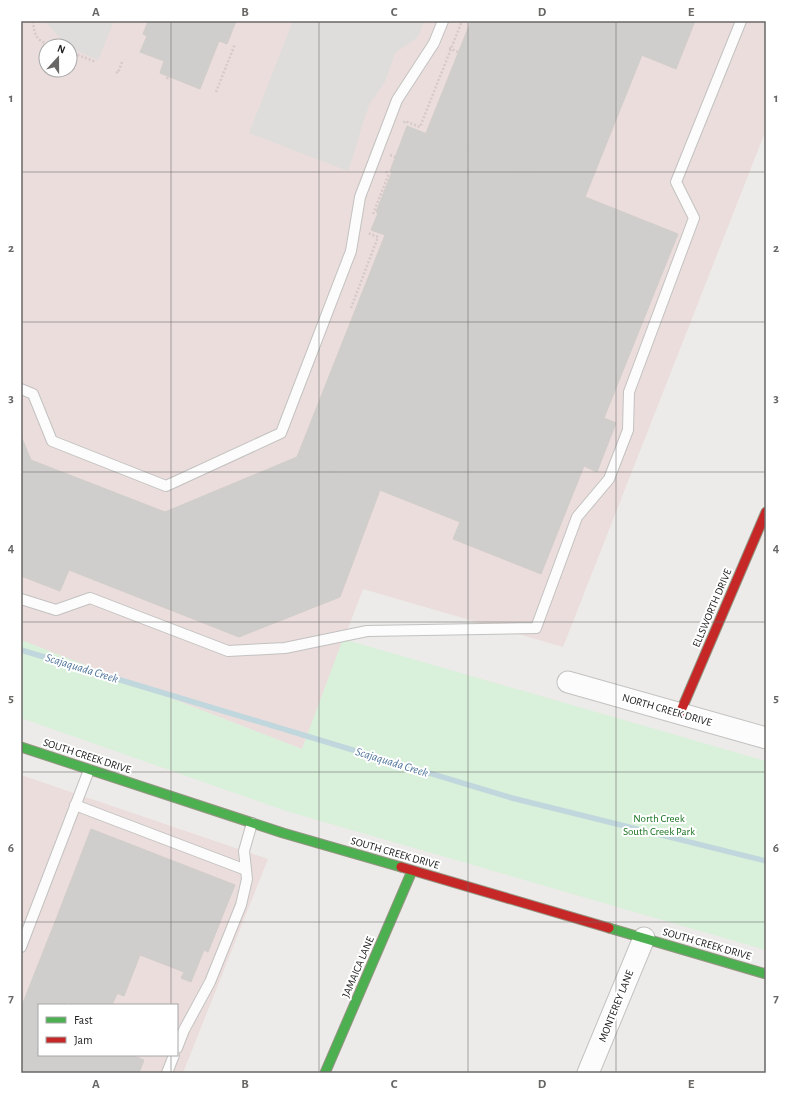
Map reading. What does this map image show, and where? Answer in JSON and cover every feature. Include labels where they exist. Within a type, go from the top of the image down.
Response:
[{"type":"street","name":"ELLSWORTH DRIVE","points":[[680,713],[766,512]]},
{"type":"street","name":"NORTH CREEK DRIVE","points":[[568,682],[766,738]]},
{"type":"street","name":"SOUTH CREEK DRIVE","points":[[21,747],[252,823],[766,974]]},
{"type":"street","name":"JAMAICA LANE","points":[[325,1073],[412,871]]},
{"type":"street","name":"MONTEREY LANE","points":[[588,1073],[644,938]]},
{"type":"lane","points":[[21,389],[33,394],[52,441],[166,486],[281,433],[351,251],[360,197],[394,107],[434,42],[443,21]]},
{"type":"lane","points":[[21,599],[56,610],[90,598],[228,652],[285,648],[368,631],[536,628],[577,517],[609,479],[628,430],[630,392],[694,218],[676,182],[741,21]]},
{"type":"lane","points":[[21,946],[89,770]]},
{"type":"lane","points":[[75,805],[246,870]]},
{"type":"lane","points":[[178,1045],[184,1030],[210,982],[241,905],[247,879],[244,851],[252,823]]},
{"type":"lane","points":[[167,1073],[174,1056]]},
{"type":"path","points":[[33,21],[35,35],[38,38]]},
{"type":"path","points":[[402,128],[405,121],[420,127],[449,48],[462,21]]},
{"type":"path","points":[[216,92],[235,44]]},
{"type":"path","points":[[449,48],[458,52]]},
{"type":"path","points":[[78,55],[96,62]]},
{"type":"path","points":[[116,72],[118,73],[122,62]]},
{"type":"path","points":[[391,156],[394,149]]},
{"type":"path","points":[[371,218],[388,176],[386,170]]},
{"type":"path","points":[[351,308],[378,237],[366,232]]},
{"type":"shaded area","points":[[21,21],[766,21],[766,130],[563,647],[363,589],[302,749],[21,640]]},
{"type":"shaded area","points":[[44,21],[114,21],[98,60],[78,51],[78,38],[60,38]]},
{"type":"shaded area","points":[[293,21],[424,21],[418,37],[395,53],[385,82],[369,105],[348,171],[249,133]]},
{"type":"shaded area","points":[[21,775],[268,859],[183,1073],[21,1073]]},
{"type":"green space","name":"North Creek South Creek Park","points":[[343,639],[766,761],[766,950],[286,811],[21,718],[21,640],[302,749]]},
{"type":"building","points":[[148,21],[236,21],[227,44],[219,41],[200,89],[160,73],[164,61],[140,52],[147,36],[143,34]]},
{"type":"building","points":[[471,21],[557,21],[642,55],[585,197],[426,133]]},
{"type":"building","points":[[557,21],[695,21],[676,69]]},
{"type":"building","points":[[407,126],[678,234],[604,418],[616,423],[597,472],[584,466],[541,574],[453,539],[460,522],[297,457],[385,235],[371,230],[378,213],[376,212],[392,172],[390,171]]},
{"type":"building","points":[[21,436],[31,460],[165,512],[297,457],[380,490],[340,597],[239,637],[69,570],[60,591],[21,576]]},
{"type":"building","points":[[91,829],[235,885],[208,952],[204,950],[191,982],[181,978],[184,972],[55,922]]},
{"type":"building","points":[[55,922],[140,955],[124,996],[59,971],[67,950],[47,942]]},
{"type":"building","points":[[47,942],[67,950],[59,971],[117,994],[112,1004],[71,1004],[67,1002],[66,1004],[38,1004],[38,1019],[21,1012],[21,1008]]},
{"type":"building","points":[[21,1012],[38,1019],[38,1056],[134,1056],[144,1060],[139,1073],[21,1073]]},
{"type":"waterway","name":"Scajaquada Creek","points":[[21,650],[512,798],[766,861]]},
{"type":"traffic: fast","points":[[21,747],[283,833],[401,867]]},
{"type":"traffic: fast","points":[[325,1073],[412,871]]},
{"type":"traffic: fast","points":[[609,928],[766,974]]},
{"type":"traffic: jam","points":[[680,713],[766,512]]},
{"type":"traffic: jam","points":[[401,867],[609,928]]}]
